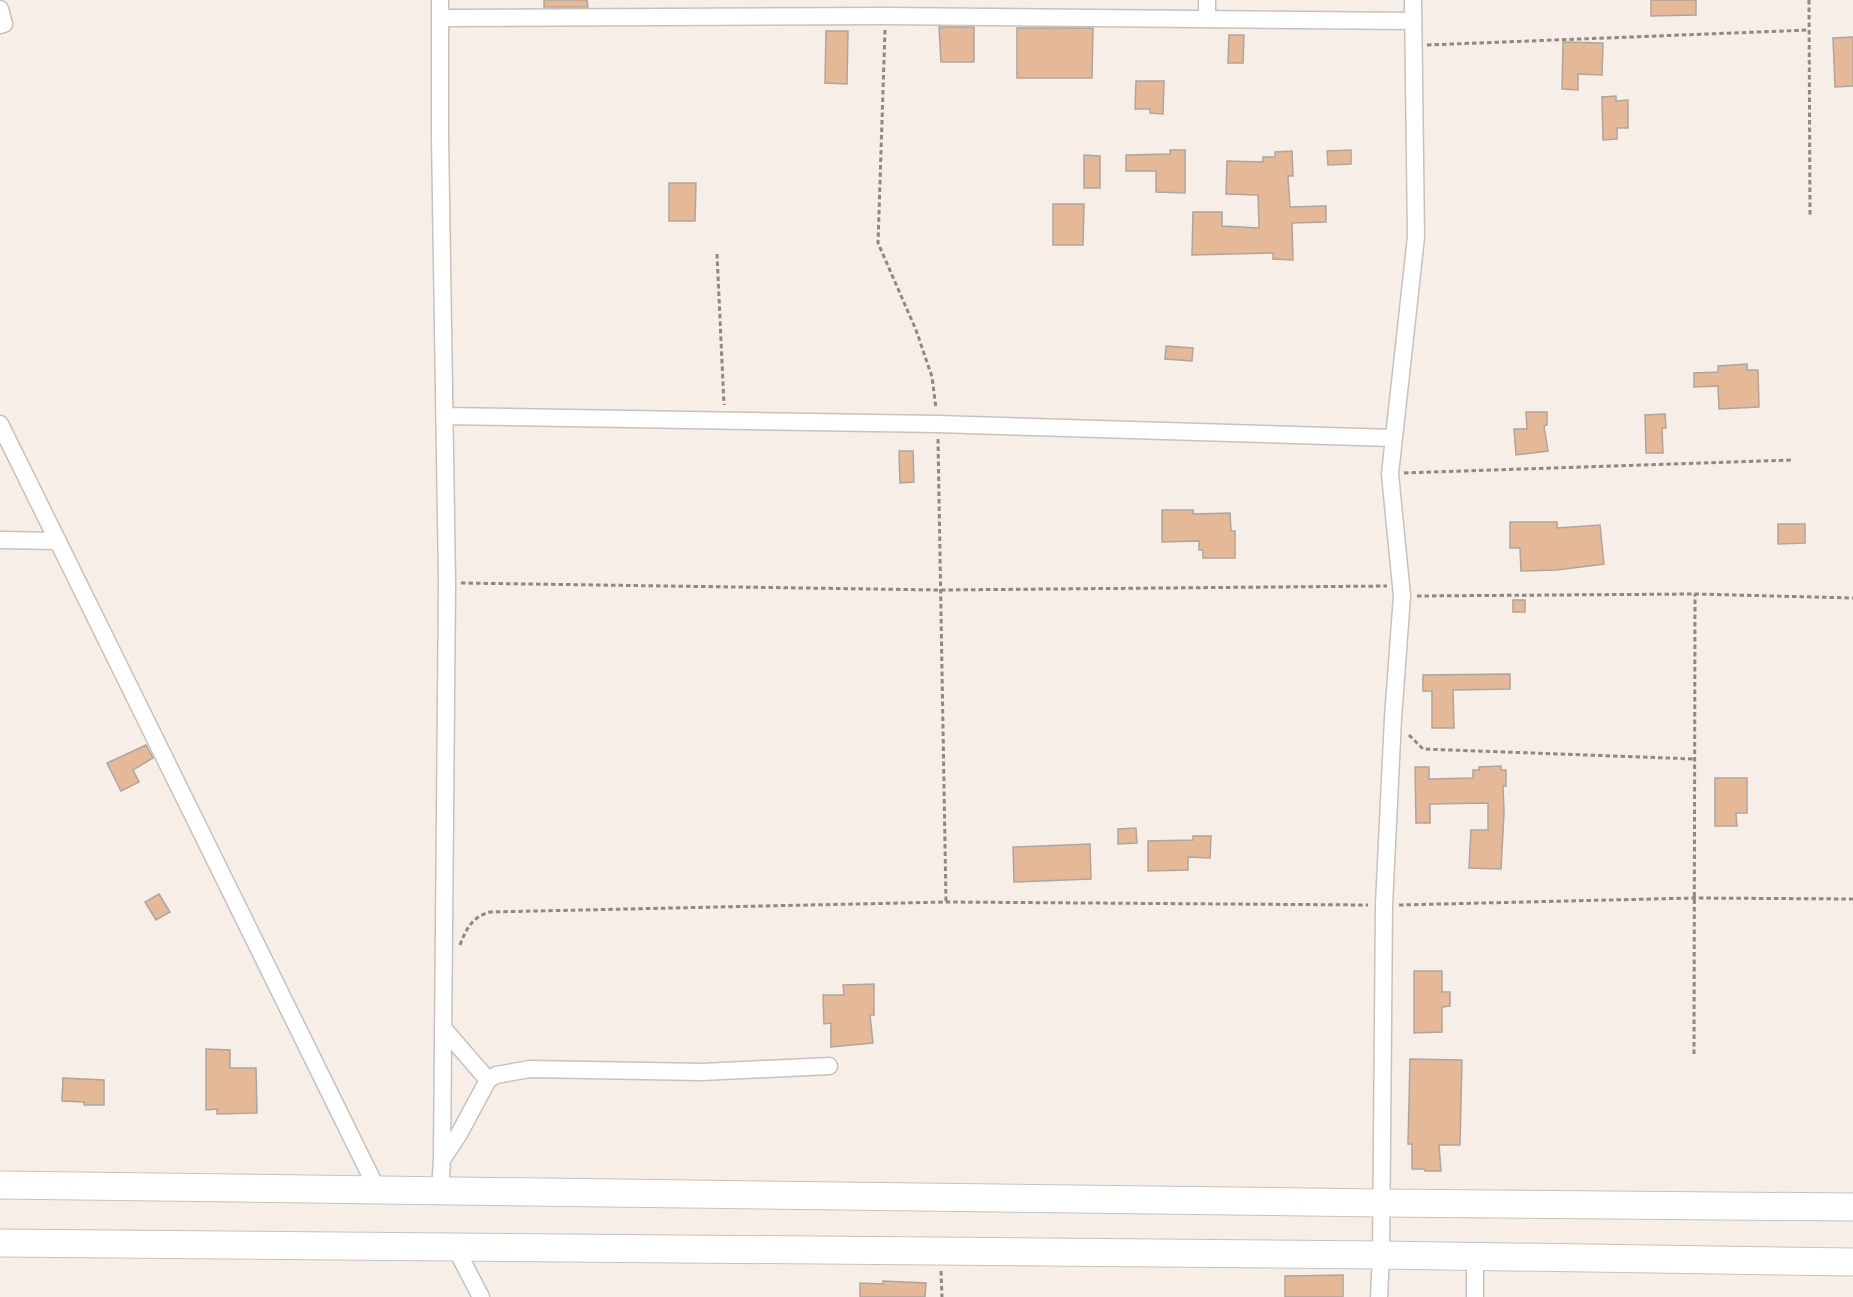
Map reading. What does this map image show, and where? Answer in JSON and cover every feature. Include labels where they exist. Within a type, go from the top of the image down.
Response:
[{"type":"highway","points":[[0,1185],[1853,1207]]},
{"type":"highway","points":[[0,1243],[1381,1255],[1853,1262]]},
{"type":"street","points":[[440,0],[447,583],[440,1192]]},
{"type":"street","points":[[1207,0],[1207,19]]},
{"type":"street","points":[[1379,1297],[1384,905],[1393,718],[1402,596],[1390,474],[1416,237],[1413,0]]},
{"type":"street","points":[[0,9],[4,24],[0,25]]},
{"type":"street","points":[[440,18],[886,16],[1413,21]]},
{"type":"street","points":[[444,416],[937,424],[1393,438]]},
{"type":"street","points":[[0,424],[378,1191]]},
{"type":"street","points":[[0,540],[58,541]]},
{"type":"street","points":[[443,1028],[488,1080]]},
{"type":"street","points":[[442,1159],[459,1134],[488,1080],[496,1075],[530,1069],[702,1072],[829,1066]]},
{"type":"street","points":[[455,1247],[481,1297]]},
{"type":"street","points":[[1475,1257],[1475,1297]]},
{"type":"path","points":[[1809,0],[1810,215]]},
{"type":"path","points":[[886,16],[878,243],[916,330],[932,377],[937,424],[946,902]]},
{"type":"path","points":[[1413,45],[1809,30]]},
{"type":"path","points":[[717,254],[724,420]]},
{"type":"path","points":[[1390,474],[1792,460]]},
{"type":"path","points":[[447,583],[940,590],[1394,586],[1402,596],[1695,594],[1853,598]]},
{"type":"path","points":[[1694,1054],[1695,594]]},
{"type":"path","points":[[1393,718],[1423,749],[1695,759]]},
{"type":"path","points":[[459,950],[466,928],[480,915],[490,912],[946,902],[1384,905],[1694,898],[1853,899]]},
{"type":"path","points":[[941,1251],[942,1297]]},
{"type":"building","points":[[544,0],[587,0],[588,7],[544,7]]},
{"type":"building","points":[[1651,0],[1696,0],[1696,15],[1651,16]]},
{"type":"building","points":[[939,27],[974,27],[974,62],[941,62]]},
{"type":"building","points":[[1017,28],[1093,28],[1092,78],[1017,78]]},
{"type":"building","points":[[826,31],[848,31],[847,84],[825,83]]},
{"type":"building","points":[[1229,35],[1244,35],[1243,63],[1228,63]]},
{"type":"building","points":[[1853,37],[1853,86],[1835,87],[1833,38]]},
{"type":"building","points":[[1563,42],[1603,43],[1602,75],[1578,74],[1578,90],[1562,89]]},
{"type":"building","points":[[1136,81],[1164,81],[1163,114],[1150,113],[1150,109],[1135,109]]},
{"type":"building","points":[[1616,96],[1616,101],[1628,100],[1628,128],[1617,128],[1617,139],[1603,140],[1602,97]]},
{"type":"building","points":[[1170,150],[1185,150],[1185,193],[1156,192],[1156,171],[1126,171],[1126,155],[1170,154]]},
{"type":"building","points":[[1351,150],[1351,164],[1328,165],[1327,151]]},
{"type":"building","points":[[1292,151],[1293,176],[1288,176],[1290,207],[1326,206],[1326,222],[1292,223],[1293,260],[1273,259],[1273,253],[1192,255],[1193,212],[1222,212],[1222,226],[1259,228],[1258,195],[1226,194],[1227,161],[1263,162],[1263,157],[1275,157],[1275,152]]},
{"type":"building","points":[[1084,155],[1100,156],[1100,188],[1084,188]]},
{"type":"building","points":[[669,183],[696,183],[695,221],[669,221]]},
{"type":"building","points":[[1053,204],[1084,204],[1083,245],[1053,245]]},
{"type":"building","points":[[1166,346],[1193,348],[1192,361],[1165,359]]},
{"type":"building","points":[[1747,364],[1747,370],[1758,370],[1759,407],[1719,409],[1718,386],[1694,387],[1694,373],[1718,372],[1718,366]]},
{"type":"building","points":[[1526,412],[1547,412],[1547,425],[1544,426],[1548,451],[1516,455],[1514,429],[1527,429]]},
{"type":"building","points":[[1665,414],[1666,428],[1662,428],[1663,453],[1646,453],[1645,415]]},
{"type":"building","points":[[899,451],[913,451],[914,482],[900,483]]},
{"type":"building","points":[[1162,510],[1193,510],[1193,514],[1230,513],[1231,531],[1235,531],[1235,558],[1203,558],[1203,550],[1199,550],[1199,541],[1162,542]]},
{"type":"building","points":[[1510,522],[1557,522],[1557,528],[1600,525],[1604,564],[1557,570],[1521,571],[1520,548],[1510,548]]},
{"type":"building","points":[[1778,524],[1805,524],[1805,543],[1778,544]]},
{"type":"building","points":[[1513,600],[1525,600],[1525,612],[1513,612]]},
{"type":"building","points":[[1510,674],[1510,689],[1453,690],[1454,728],[1432,728],[1432,691],[1423,691],[1423,675]]},
{"type":"building","points":[[146,745],[153,758],[133,770],[139,782],[121,791],[107,763]]},
{"type":"building","points":[[1501,766],[1501,770],[1506,770],[1506,786],[1503,786],[1501,869],[1469,868],[1471,830],[1488,830],[1488,803],[1430,804],[1430,823],[1416,823],[1415,767],[1429,767],[1429,779],[1473,778],[1473,770],[1479,770],[1479,767]]},
{"type":"building","points":[[1715,778],[1747,778],[1747,813],[1736,813],[1737,826],[1715,826]]},
{"type":"building","points":[[1136,828],[1137,843],[1118,844],[1118,829]]},
{"type":"building","points":[[1193,836],[1211,836],[1210,858],[1188,857],[1188,870],[1148,871],[1148,841],[1193,840]]},
{"type":"building","points":[[1090,844],[1091,879],[1014,882],[1013,847]]},
{"type":"building","points":[[159,894],[170,912],[156,920],[145,902]]},
{"type":"building","points":[[1414,971],[1442,971],[1442,992],[1450,992],[1450,1006],[1442,1007],[1442,1032],[1414,1033]]},
{"type":"building","points":[[874,984],[874,1015],[870,1015],[873,1043],[831,1047],[831,1023],[824,1024],[823,995],[844,995],[843,985]]},
{"type":"building","points":[[206,1049],[230,1050],[230,1068],[256,1068],[257,1113],[217,1114],[217,1109],[206,1110]]},
{"type":"building","points":[[1410,1059],[1462,1060],[1460,1145],[1439,1145],[1441,1171],[1412,1169],[1412,1144],[1408,1144]]},
{"type":"building","points":[[63,1078],[104,1080],[104,1105],[84,1105],[84,1102],[62,1101]]},
{"type":"building","points":[[1343,1275],[1343,1297],[1285,1297],[1285,1276]]},
{"type":"building","points":[[883,1281],[926,1283],[925,1297],[860,1297],[860,1283],[883,1284]]}]
